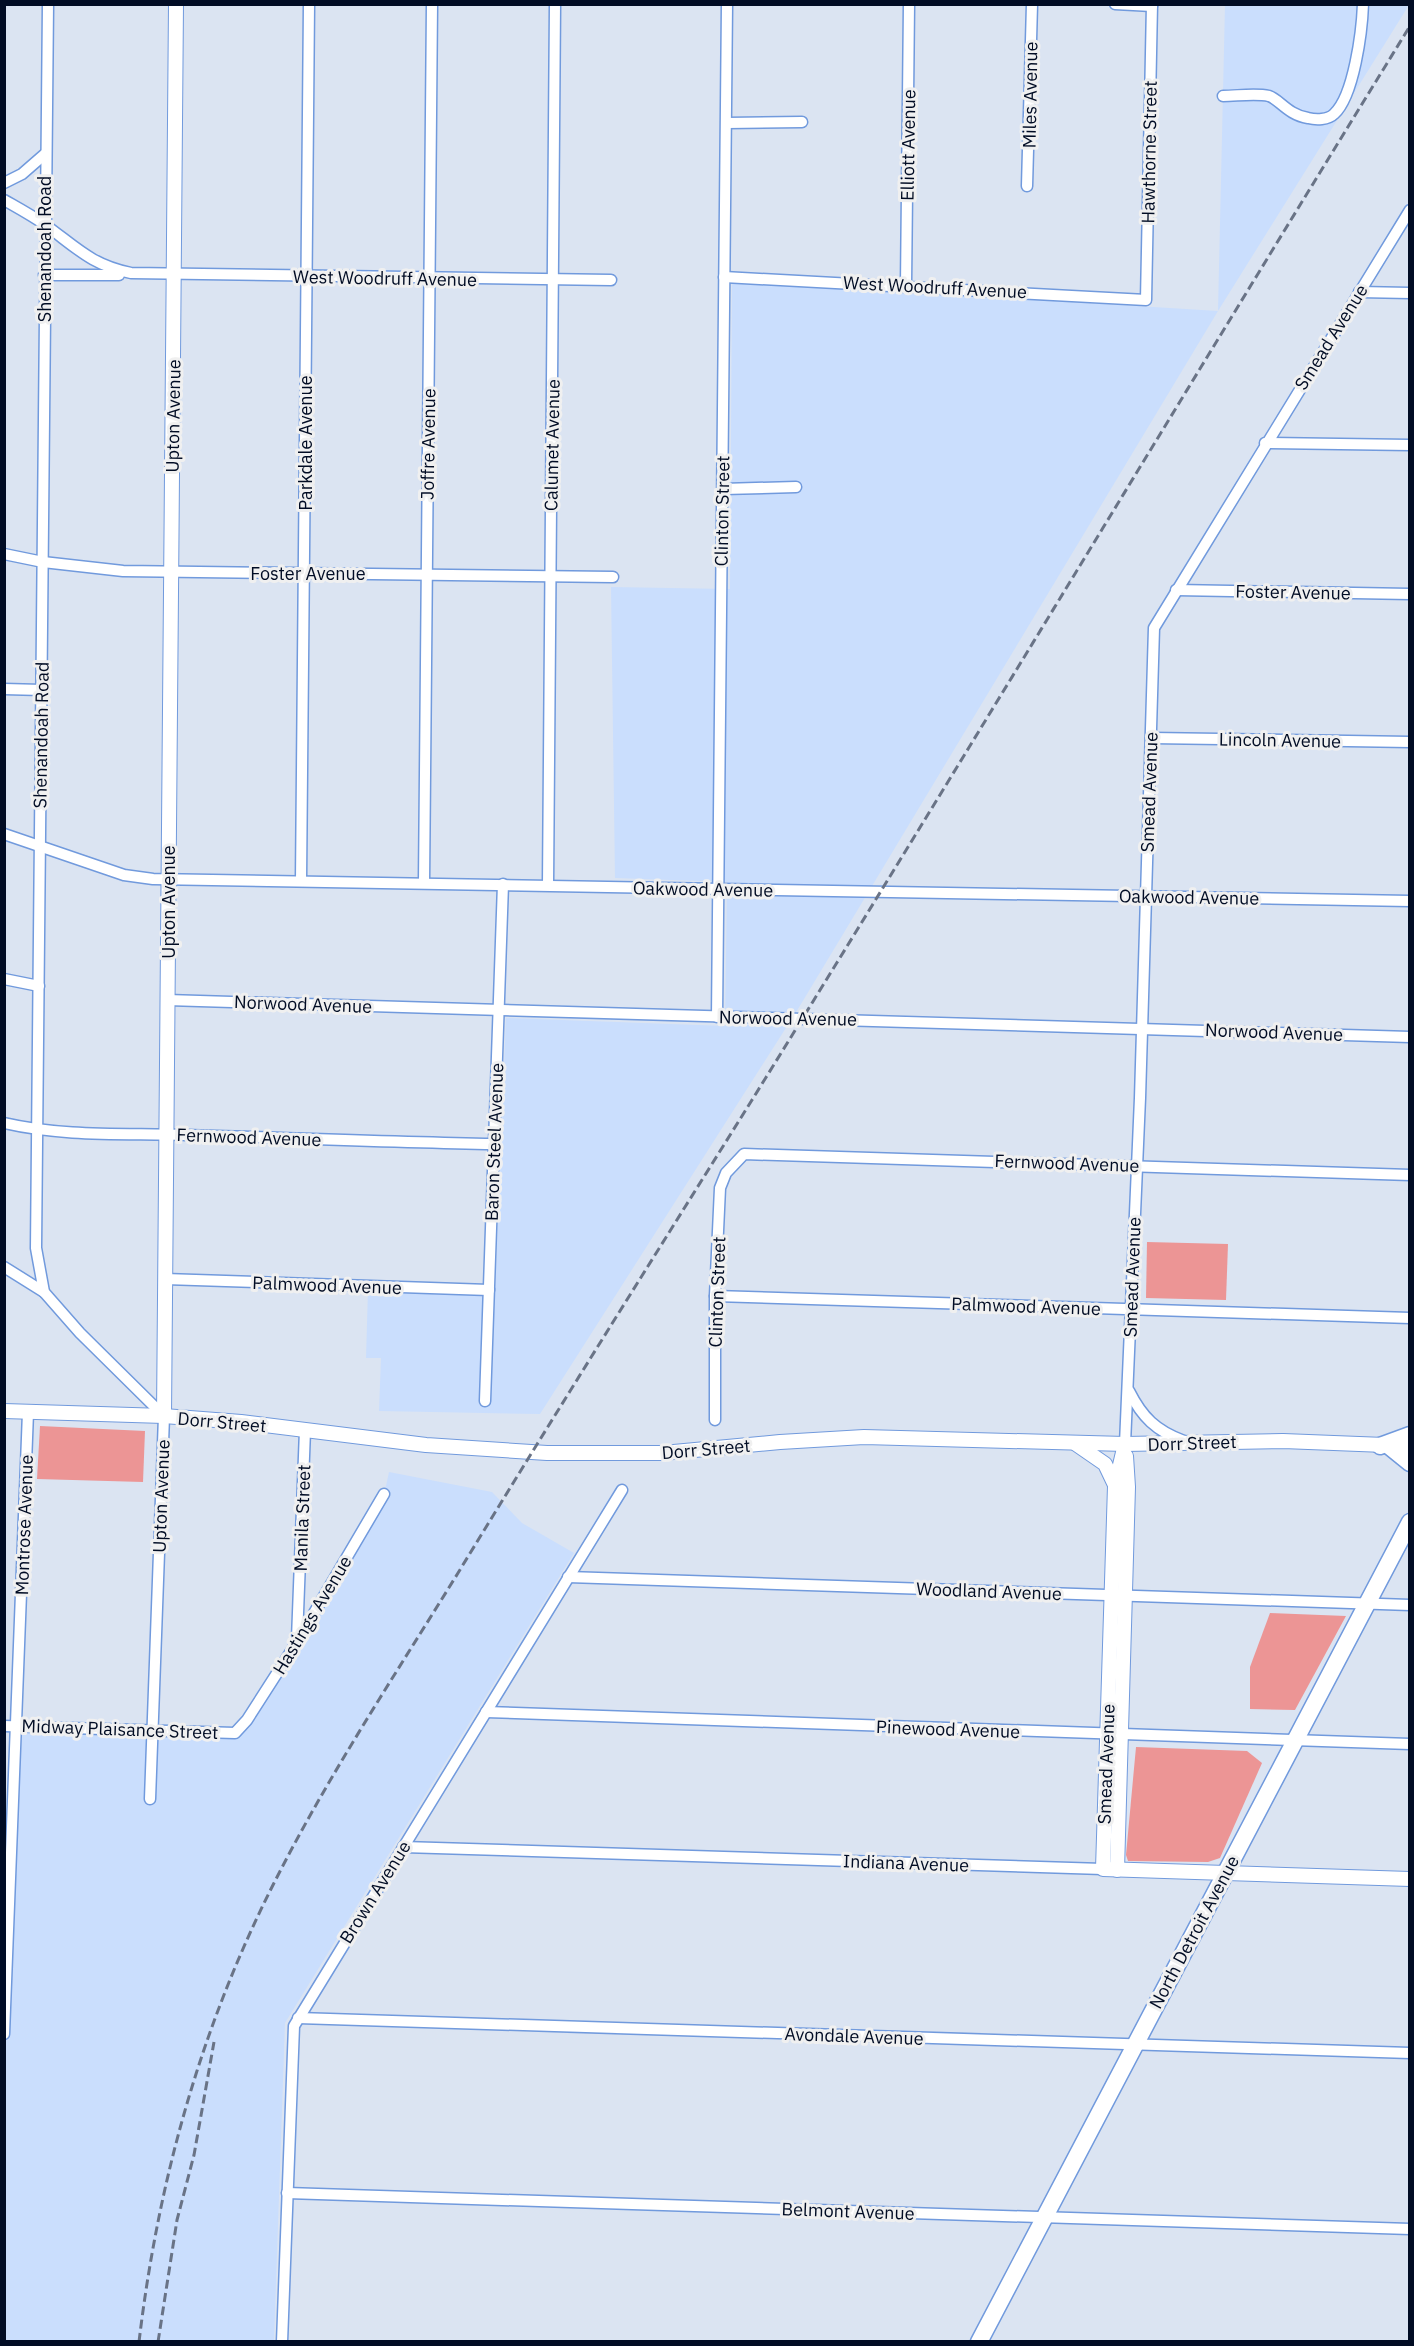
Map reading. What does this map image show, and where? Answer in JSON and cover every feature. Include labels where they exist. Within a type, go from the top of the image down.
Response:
[{"type":"main road","points":[[1385,1446],[1410,1435]]},
{"type":"main road","points":[[1385,1446],[1410,1464]]},
{"type":"main road","name":"North Detroit Avenue","points":[[978,2342],[1295,1741],[1365,1603],[1410,1522]]},
{"type":"street","name":"Shenandoah Road","points":[[44,1292],[36,1248],[44,225],[48,4]]},
{"type":"street","name":"Upton Avenue","points":[[150,1799],[164,1416],[176,4]]},
{"type":"street","name":"Parkdale Avenue","points":[[301,881],[309,4]]},
{"type":"street","name":"Joffre Avenue","points":[[424,883],[432,4]]},
{"type":"street","name":"Calumet Avenue","points":[[548,885],[555,4]]},
{"type":"street","name":"Clinton Street","points":[[717,1017],[727,4]]},
{"type":"street","name":"Elliott Avenue","points":[[906,285],[909,4]]},
{"type":"street","name":"Miles Avenue","points":[[1027,186],[1032,4]]},
{"type":"street","points":[[1114,4],[1152,5]]},
{"type":"street","points":[[1223,96],[1271,96],[1290,113],[1320,119],[1334,115],[1342,101],[1357,60],[1363,4]]},
{"type":"street","name":"Hawthorne Street","points":[[1146,300],[1152,5]]},
{"type":"street","points":[[727,123],[802,122]]},
{"type":"street","points":[[4,183],[22,174],[45,154]]},
{"type":"street","name":"West Woodruff Avenue","points":[[4,200],[44,225],[90,260],[108,269],[159,275]]},
{"type":"street","name":"Smead Avenue","points":[[1118,1595],[1128,1487],[1125,1444],[1142,1027],[1154,628],[1265,443],[1410,210]]},
{"type":"street","name":"West Woodruff Avenue","points":[[44,275],[610,280]]},
{"type":"street","name":"West Woodruff Avenue","points":[[724,277],[906,285],[1146,300]]},
{"type":"street","points":[[1359,292],[1410,293]]},
{"type":"street","points":[[1265,443],[1410,445]]},
{"type":"street","points":[[723,489],[796,487]]},
{"type":"street","name":"Foster Avenue","points":[[4,554],[43,562],[123,571],[613,576]]},
{"type":"street","name":"Foster Avenue","points":[[1176,590],[1410,594]]},
{"type":"street","points":[[4,689],[42,690]]},
{"type":"street","name":"Lincoln Avenue","points":[[1151,738],[1410,742]]},
{"type":"street","name":"Oakwood Avenue","points":[[4,834],[124,875],[168,880],[1410,901]]},
{"type":"street","name":"Baron Steel Avenue","points":[[485,1401],[503,884]]},
{"type":"street","points":[[4,979],[39,986]]},
{"type":"street","name":"Norwood Avenue","points":[[167,1000],[1142,1027],[1410,1037]]},
{"type":"street","name":"Fernwood Avenue","points":[[4,1124],[38,1131],[82,1134],[165,1134],[494,1144]]},
{"type":"street","name":"Fernwood Avenue","points":[[730,1167],[739,1157],[751,1153],[1410,1174]]},
{"type":"street","name":"Clinton Street","points":[[715,1420],[715,1296],[719,1197],[723,1179],[730,1167]]},
{"type":"street","points":[[4,1267],[44,1292],[80,1333],[164,1416]]},
{"type":"street","name":"Palmwood Avenue","points":[[165,1279],[489,1290]]},
{"type":"street","name":"Palmwood Avenue","points":[[715,1296],[1410,1318]]},
{"type":"street","points":[[1128,1388],[1139,1410],[1151,1424],[1172,1437],[1192,1444]]},
{"type":"street","name":"Dorr Street","points":[[4,1411],[164,1416],[426,1445],[593,1454],[663,1453],[864,1437],[1125,1444],[1283,1442],[1410,1446]]},
{"type":"street","name":"Montrose Avenue","points":[[4,2034],[28,1412]]},
{"type":"street","name":"Manila Street","points":[[297,1642],[305,1430]]},
{"type":"street","points":[[1074,1443],[1105,1464],[1115,1486]]},
{"type":"street","name":"Smead Avenue","points":[[1110,1870],[1118,1595],[1115,1486],[1125,1444]]},
{"type":"street","name":"Brown Avenue","points":[[282,2342],[293,2032],[298,2018],[622,1490]]},
{"type":"street","name":"Hastings Avenue","points":[[235,1733],[247,1720],[297,1642],[384,1494]]},
{"type":"street","name":"Woodland Avenue","points":[[568,1577],[1410,1605]]},
{"type":"street","name":"Pinewood Avenue","points":[[486,1712],[1410,1744]]},
{"type":"street","name":"Midway Plaisance Street","points":[[4,1726],[235,1733]]},
{"type":"street","name":"Indiana Avenue","points":[[403,1847],[1410,1879]]},
{"type":"street","name":"Avondale Avenue","points":[[298,2018],[1410,2054]]},
{"type":"street","name":"Belmont Avenue","points":[[287,2193],[1410,2229]]},
{"type":"shaded area","points":[[1225,5],[1409,5],[1218,311]]},
{"type":"shaded area","points":[[732,281],[1218,311],[798,1009],[540,1414],[379,1411],[381,1358],[366,1358],[368,1290],[495,1294],[506,1018],[725,1026],[727,882],[615,878],[611,587],[730,589]]},
{"type":"shaded area","points":[[1147,1242],[1228,1244],[1226,1300],[1146,1298]]},
{"type":"shaded area","points":[[40,1426],[145,1431],[143,1482],[37,1479]]},
{"type":"shaded area","points":[[389,1472],[492,1492],[522,1523],[574,1553],[285,2023],[274,2341],[5,2342],[5,2055],[16,1726],[235,1733],[384,1495]]},
{"type":"shaded area","points":[[1270,1613],[1346,1616],[1295,1710],[1250,1709],[1250,1667]]},
{"type":"shaded area","points":[[1136,1747],[1247,1751],[1262,1763],[1220,1858],[1208,1862],[1128,1861],[1126,1855]]},
{"type":"railway","points":[[139,2342],[158,2223],[186,2106],[204,2049],[248,1937],[295,1843],[363,1726],[747,1108],[1410,26]]},
{"type":"railway","points":[[158,2342],[177,2220],[194,2155],[214,2042]]}]
